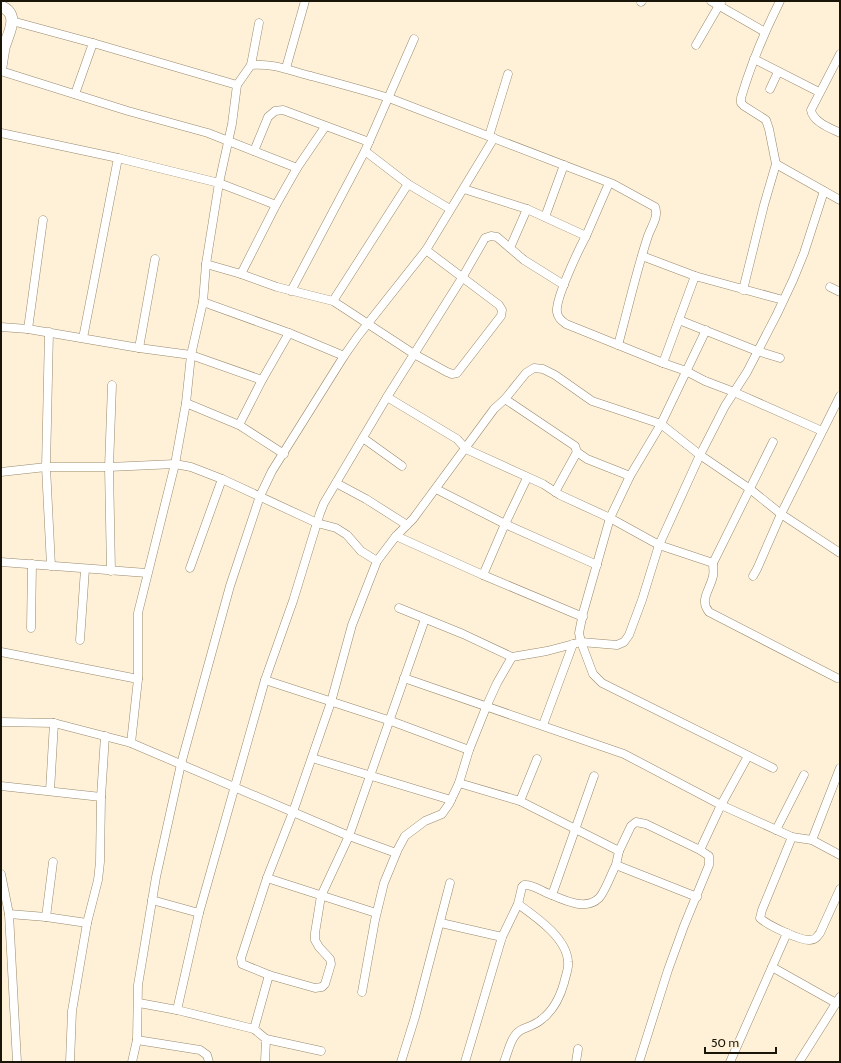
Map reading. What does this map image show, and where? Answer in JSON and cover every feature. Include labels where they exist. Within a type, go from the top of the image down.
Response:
[{"type":"street","points":[[286,68],[305,1]]},
{"type":"street","points":[[711,1],[720,3],[765,32]]},
{"type":"street","points":[[743,290],[764,205],[776,164],[770,129],[766,120],[744,106],[741,103],[741,98],[754,59],[780,1]]},
{"type":"street","points":[[696,45],[720,3]]},
{"type":"street","points":[[1,6],[11,14],[12,21],[10,32],[4,47],[1,66]]},
{"type":"street","points":[[12,21],[93,43],[237,86]]},
{"type":"street","points":[[131,743],[138,679],[138,612],[175,464],[186,403],[191,355],[204,302],[206,264],[237,86],[251,65],[259,23]]},
{"type":"street","points":[[291,291],[366,151],[414,39]]},
{"type":"street","points":[[75,94],[93,43]]},
{"type":"street","points":[[840,54],[811,110],[812,115],[816,119],[840,133]]},
{"type":"street","points":[[754,59],[819,92]]},
{"type":"street","points":[[251,65],[262,64],[286,68],[309,76],[361,89],[389,98],[608,183],[655,207],[657,211],[656,216],[648,234],[618,345]]},
{"type":"street","points":[[1,71],[128,111],[208,133],[296,168]]},
{"type":"street","points":[[770,89],[778,72]]},
{"type":"street","points":[[132,1062],[137,1040],[139,1003],[138,985],[152,900],[182,764],[230,586],[260,496],[272,472],[344,356],[367,324],[426,250],[450,209],[464,189],[491,137],[508,74]]},
{"type":"street","points":[[254,151],[268,117],[275,111],[283,110],[325,127],[369,142]]},
{"type":"street","points":[[241,274],[296,168],[325,127]]},
{"type":"street","points":[[1,133],[118,158],[219,183],[276,204]]},
{"type":"street","points":[[366,151],[408,184],[450,209]]},
{"type":"street","points":[[83,338],[118,158]]},
{"type":"street","points":[[776,164],[840,200]]},
{"type":"street","points":[[545,217],[564,165]]},
{"type":"street","points":[[608,183],[564,285],[557,310],[559,319],[566,324],[686,371],[705,381],[734,392],[822,431]]},
{"type":"street","points":[[333,301],[408,184]]},
{"type":"street","points":[[464,189],[527,209],[586,236]]},
{"type":"street","points":[[399,608],[464,634],[512,657],[547,651],[577,643],[617,645],[624,642],[629,635],[642,600],[659,545],[700,455],[734,392],[747,372],[793,280],[804,253],[824,191]]},
{"type":"street","points":[[510,248],[527,209]]},
{"type":"street","points":[[28,329],[43,220]]},
{"type":"street","points":[[177,1010],[199,914],[265,680],[293,601],[324,503],[485,238],[492,236],[497,238],[524,260],[564,285]]},
{"type":"street","points":[[206,264],[291,291],[333,301],[414,354],[447,372],[452,374],[457,373],[501,316],[502,310],[499,305],[426,250]]},
{"type":"street","points":[[642,256],[695,276],[783,300]]},
{"type":"street","points":[[139,348],[155,259]]},
{"type":"street","points":[[663,363],[695,276]]},
{"type":"street","points":[[830,287],[840,292]]},
{"type":"street","points":[[204,302],[289,333],[344,356]]},
{"type":"street","points":[[679,320],[757,352],[780,358]]},
{"type":"street","points":[[1,327],[49,332],[139,348],[191,355],[262,380]]},
{"type":"street","points":[[543,725],[577,643],[610,518],[630,476],[661,424],[706,330]]},
{"type":"street","points":[[49,332],[46,467],[51,566]]},
{"type":"street","points":[[239,425],[262,380],[289,333]]},
{"type":"street","points":[[425,619],[404,678],[391,721],[349,836],[321,896],[315,940],[330,959],[325,984],[322,988],[315,988],[242,964],[241,958],[267,878],[312,758],[331,702],[352,626],[377,561],[396,536],[413,519],[436,490],[494,409],[505,399],[526,373],[534,368],[543,369],[555,375],[592,401],[661,424],[700,455],[750,489],[781,514],[840,553]]},
{"type":"street","points":[[110,571],[109,467],[112,385]]},
{"type":"street","points":[[753,576],[758,569],[781,514],[840,396]]},
{"type":"street","points":[[387,397],[457,439],[466,449],[542,484],[555,492],[610,518],[659,545],[713,564]]},
{"type":"street","points":[[505,399],[575,446],[577,452],[587,459],[630,476]]},
{"type":"street","points":[[186,403],[239,425],[284,454]]},
{"type":"street","points":[[363,438],[402,466]]},
{"type":"street","points":[[773,442],[713,564],[713,577],[705,599],[705,607],[709,612],[837,678]]},
{"type":"street","points":[[555,492],[577,452]]},
{"type":"street","points":[[1,472],[46,467],[109,467],[175,464],[191,467],[222,479],[317,523],[336,528],[347,535],[361,551],[377,561]]},
{"type":"street","points":[[484,575],[505,524],[527,478]]},
{"type":"street","points":[[190,568],[222,479]]},
{"type":"street","points":[[336,483],[366,498],[407,525]]},
{"type":"street","points":[[436,490],[505,524],[597,565]]},
{"type":"street","points":[[396,536],[583,617]]},
{"type":"street","points":[[1,562],[147,573]]},
{"type":"street","points":[[31,628],[32,564]]},
{"type":"street","points":[[80,640],[85,569]]},
{"type":"street","points":[[577,643],[593,674],[602,683],[773,768]]},
{"type":"street","points":[[1,652],[138,679]]},
{"type":"street","points":[[362,992],[376,913],[384,883],[396,853],[405,836],[425,821],[442,814],[451,800],[459,783],[469,750],[487,705],[497,683],[512,657]]},
{"type":"street","points":[[404,678],[487,705],[624,754],[721,805],[792,837],[812,840],[840,855]]},
{"type":"street","points":[[265,680],[391,721],[469,750]]},
{"type":"street","points":[[1,722],[54,723],[131,743],[349,836],[396,853]]},
{"type":"street","points":[[50,791],[54,723]]},
{"type":"street","points":[[70,1062],[72,1011],[87,923],[98,880],[100,862],[101,797],[105,736]]},
{"type":"street","points":[[700,850],[721,805],[748,756]]},
{"type":"street","points":[[312,758],[451,800]]},
{"type":"street","points":[[520,802],[537,759]]},
{"type":"street","points":[[812,840],[840,768]]},
{"type":"street","points":[[776,830],[804,775]]},
{"type":"street","points":[[552,895],[594,776]]},
{"type":"street","points":[[459,783],[520,802],[619,851]]},
{"type":"street","points":[[1,786],[101,797]]},
{"type":"street","points":[[465,1062],[502,938],[518,904],[522,887],[524,885],[532,886],[574,904],[594,902],[600,897],[616,865],[619,851],[631,826],[636,822],[646,824],[700,850],[709,856],[709,865],[668,970],[639,1062]]},
{"type":"street","points":[[792,837],[760,918],[764,922],[787,933],[809,941],[815,940],[820,933],[840,889]]},
{"type":"street","points":[[46,917],[53,862]]},
{"type":"street","points":[[616,865],[697,897]]},
{"type":"street","points":[[1,874],[9,914],[17,1062]]},
{"type":"street","points":[[267,878],[376,913]]},
{"type":"street","points":[[401,1062],[415,1018],[450,883]]},
{"type":"street","points":[[152,900],[199,914]]},
{"type":"street","points":[[504,1062],[514,1035],[522,1029],[542,1019],[552,1010],[561,995],[569,964],[567,952],[551,930],[518,904]]},
{"type":"street","points":[[9,914],[46,917],[87,923]]},
{"type":"street","points":[[440,923],[502,938]]},
{"type":"street","points":[[730,1062],[787,933]]},
{"type":"street","points":[[772,967],[838,1000],[799,1062]]},
{"type":"street","points":[[254,1029],[269,974]]},
{"type":"street","points":[[139,1003],[177,1010],[254,1029],[266,1039],[321,1051]]},
{"type":"street","points":[[265,1062],[266,1039]]},
{"type":"street","points":[[137,1040],[200,1050],[207,1055],[209,1062]]},
{"type":"street","points":[[576,1062],[578,1049]]}]
